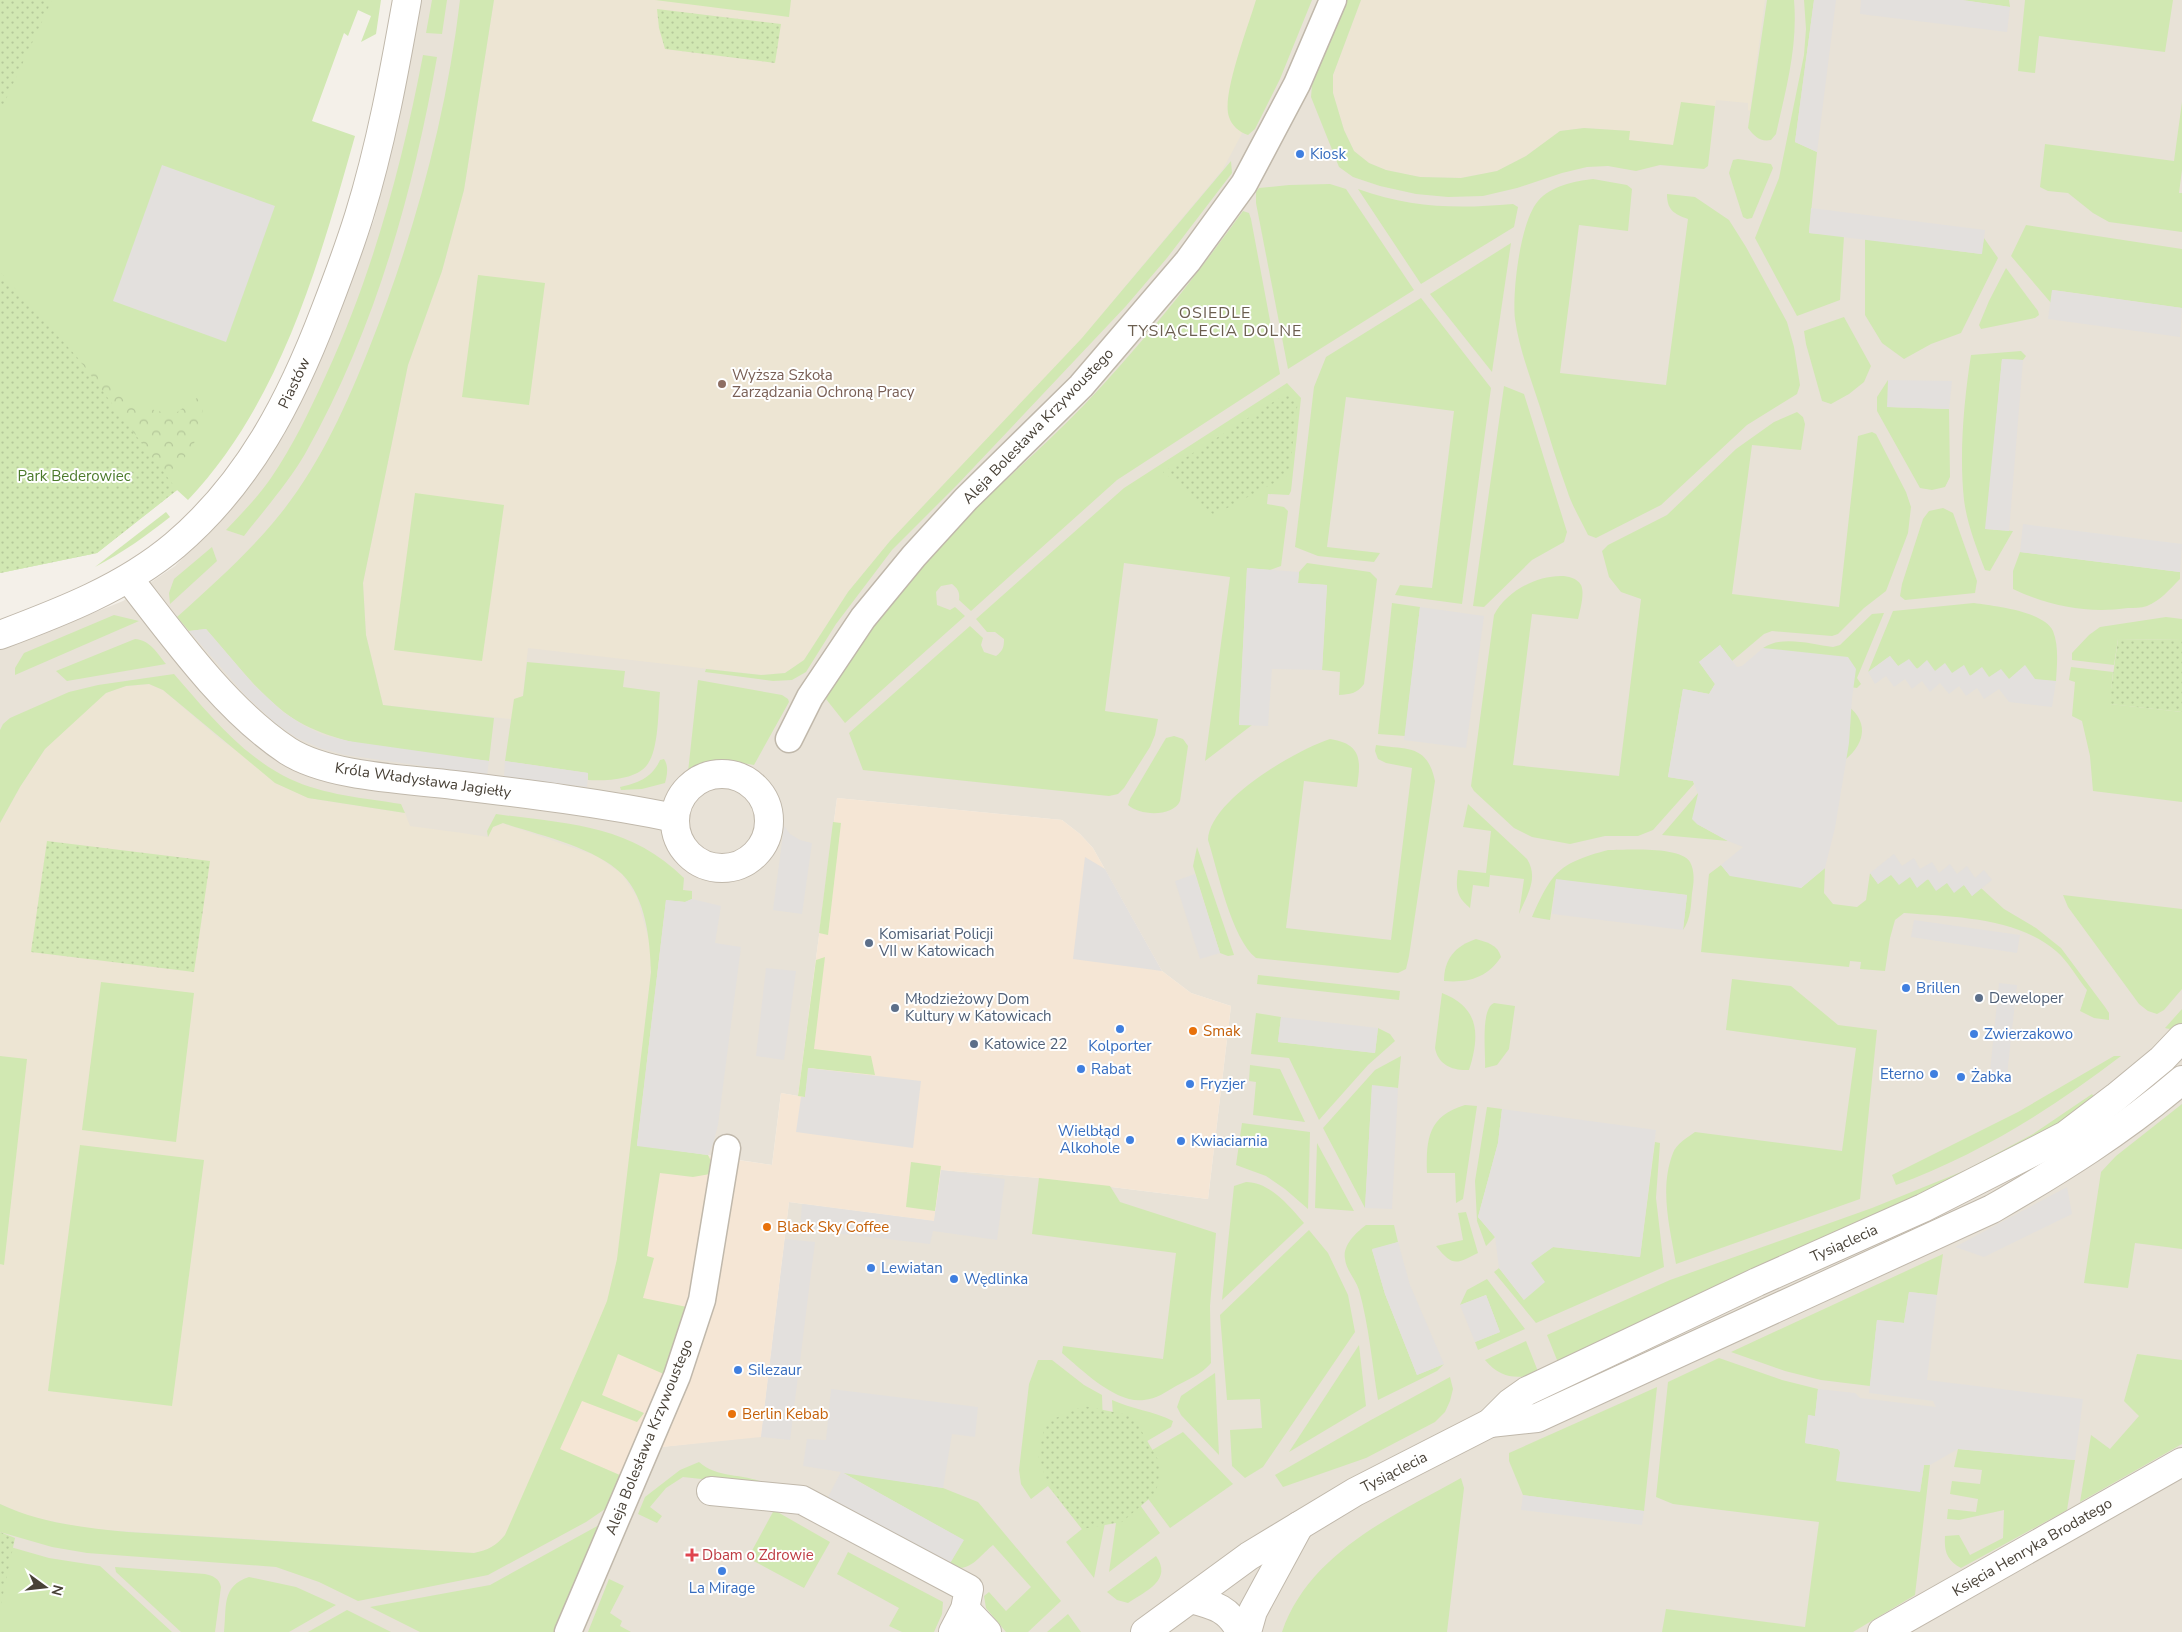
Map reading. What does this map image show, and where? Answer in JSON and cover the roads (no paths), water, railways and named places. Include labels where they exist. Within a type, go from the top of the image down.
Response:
[{"type":"street","name":"Piastów","points":[[0,635],[48,617],[128,579],[173,547],[199,524],[239,477],[274,427],[297,379],[334,289],[359,216],[394,74],[407,0]]},
{"type":"street","name":"Aleja Bolesława Krzywoustego","points":[[789,739],[810,697],[863,618],[914,556],[973,492],[1080,386],[1188,261],[1249,176],[1297,84],[1333,0]]},
{"type":"street","name":"Króla Władysława Jagiełły","points":[[128,579],[234,707],[289,752],[310,761],[363,774],[594,802],[675,818]]},
{"type":"street","name":"Tysiąclecia","points":[[1145,1632],[1249,1556],[1355,1492],[1490,1423],[1510,1403],[1527,1391],[1757,1282],[1923,1208],[2066,1135],[2154,1065],[2182,1038]]},
{"type":"street","name":"Tysiąclecia","points":[[1490,1423],[1537,1418],[1992,1209],[2054,1174],[2125,1126],[2182,1080]]},
{"type":"street","name":"Aleja Bolesława Krzywoustego","points":[[568,1632],[677,1376],[699,1309],[727,1148]]},
{"type":"street","name":"Księcia Henryka Brodatego","points":[[1882,1632],[2182,1462]]},
{"type":"street","points":[[711,1491],[802,1500],[969,1589],[965,1609],[953,1632]]},
{"type":"street","points":[[1247,1632],[1253,1611],[1300,1525]]},
{"type":"street","points":[[1191,1599],[1216,1605],[1228,1612],[1240,1632]]},
{"type":"street","points":[[965,1609],[987,1632]]},
{"type":"place","name":"Kiosk","points":[[1300,154]]},
{"type":"place","name":"Wyższa Szkoła Zarządzania Ochroną Pracy","points":[[722,384]]},
{"type":"place","name":"Komisariat Policji VII w Katowicach","points":[[869,943]]},
{"type":"place","name":"Brillen","points":[[1906,988]]},
{"type":"place","name":"Deweloper","points":[[1979,998]]},
{"type":"place","name":"Młodzieżowy Dom Kultury w Katowicach","points":[[895,1008]]},
{"type":"place","name":"Kolporter","points":[[1120,1029]]},
{"type":"place","name":"Smak","points":[[1193,1031]]},
{"type":"place","name":"Zwierzakowo","points":[[1974,1034]]},
{"type":"place","name":"Katowice 22","points":[[974,1044]]},
{"type":"place","name":"Rabat","points":[[1081,1069]]},
{"type":"place","name":"Eterno","points":[[1934,1074]]},
{"type":"place","name":"Żabka","points":[[1961,1077]]},
{"type":"place","name":"Fryzjer","points":[[1190,1084]]},
{"type":"place","name":"Wielbłąd Alkohole","points":[[1130,1140]]},
{"type":"place","name":"Kwiaciarnia","points":[[1181,1141]]},
{"type":"place","name":"Black Sky Coffee","points":[[767,1227]]},
{"type":"place","name":"Lewiatan","points":[[871,1268]]},
{"type":"place","name":"Wędlinka","points":[[954,1279]]},
{"type":"place","name":"Silezaur","points":[[738,1370]]},
{"type":"place","name":"Berlin Kebab","points":[[732,1414]]},
{"type":"place","name":"Dbam o Zdrowie","points":[[692,1555]]},
{"type":"place","name":"La Mirage","points":[[722,1571]]},
{"type":"district","name":"OSIEDLE TYSIĄCLECIA DOLNE","points":[[1215,321]]},
{"type":"park label","name":"Park Bederowiec","points":[[74,476]]}]
